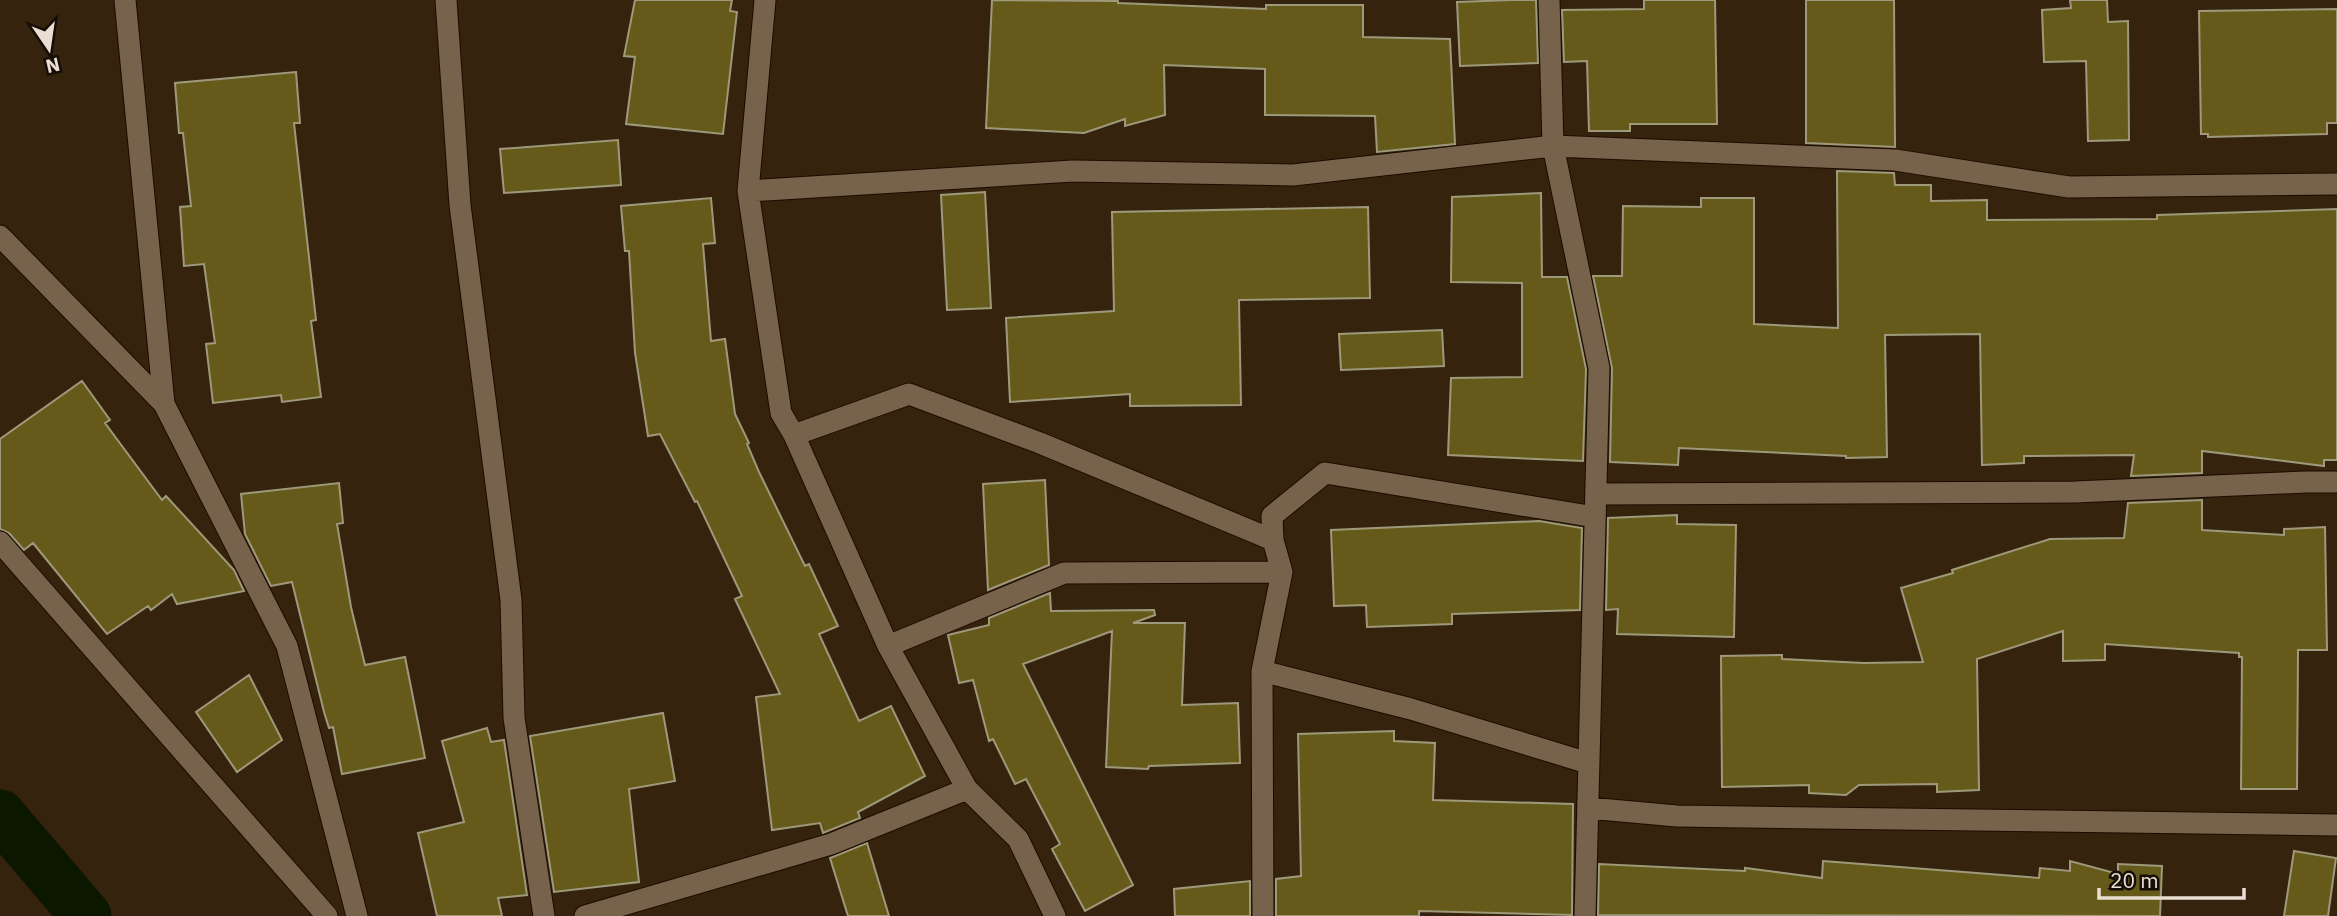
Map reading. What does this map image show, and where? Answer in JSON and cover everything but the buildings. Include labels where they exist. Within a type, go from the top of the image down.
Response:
[{"type":"street","points":[[125,0],[164,404]]},
{"type":"street","points":[[446,0],[460,205],[511,600],[514,718],[544,916]]},
{"type":"street","points":[[765,0],[748,191],[781,412],[794,435],[888,646],[967,789],[1018,839],[1055,916]]},
{"type":"street","points":[[1549,0],[1553,146],[1599,368],[1585,916]]},
{"type":"street","points":[[748,191],[1073,170],[1293,175],[1553,146],[1895,160],[2069,187],[2337,184]]},
{"type":"street","points":[[0,236],[164,404],[287,646],[357,916]]},
{"type":"street","points":[[794,435],[909,394],[1040,443],[1273,540]]},
{"type":"street","points":[[1264,916],[1262,671],[1282,572],[1273,540],[1272,516],[1325,473],[1595,517]]},
{"type":"street","points":[[1596,494],[2075,492],[2337,482]]},
{"type":"street","points":[[0,542],[327,916]]},
{"type":"street","points":[[888,646],[1064,573],[1282,572]]},
{"type":"street","points":[[1262,671],[1411,709],[1588,763]]},
{"type":"street","points":[[585,916],[831,844],[967,789]]},
{"type":"street","points":[[1588,808],[1691,816],[2337,825]]},
{"type":"waterway","points":[[0,815],[86,916]]}]
